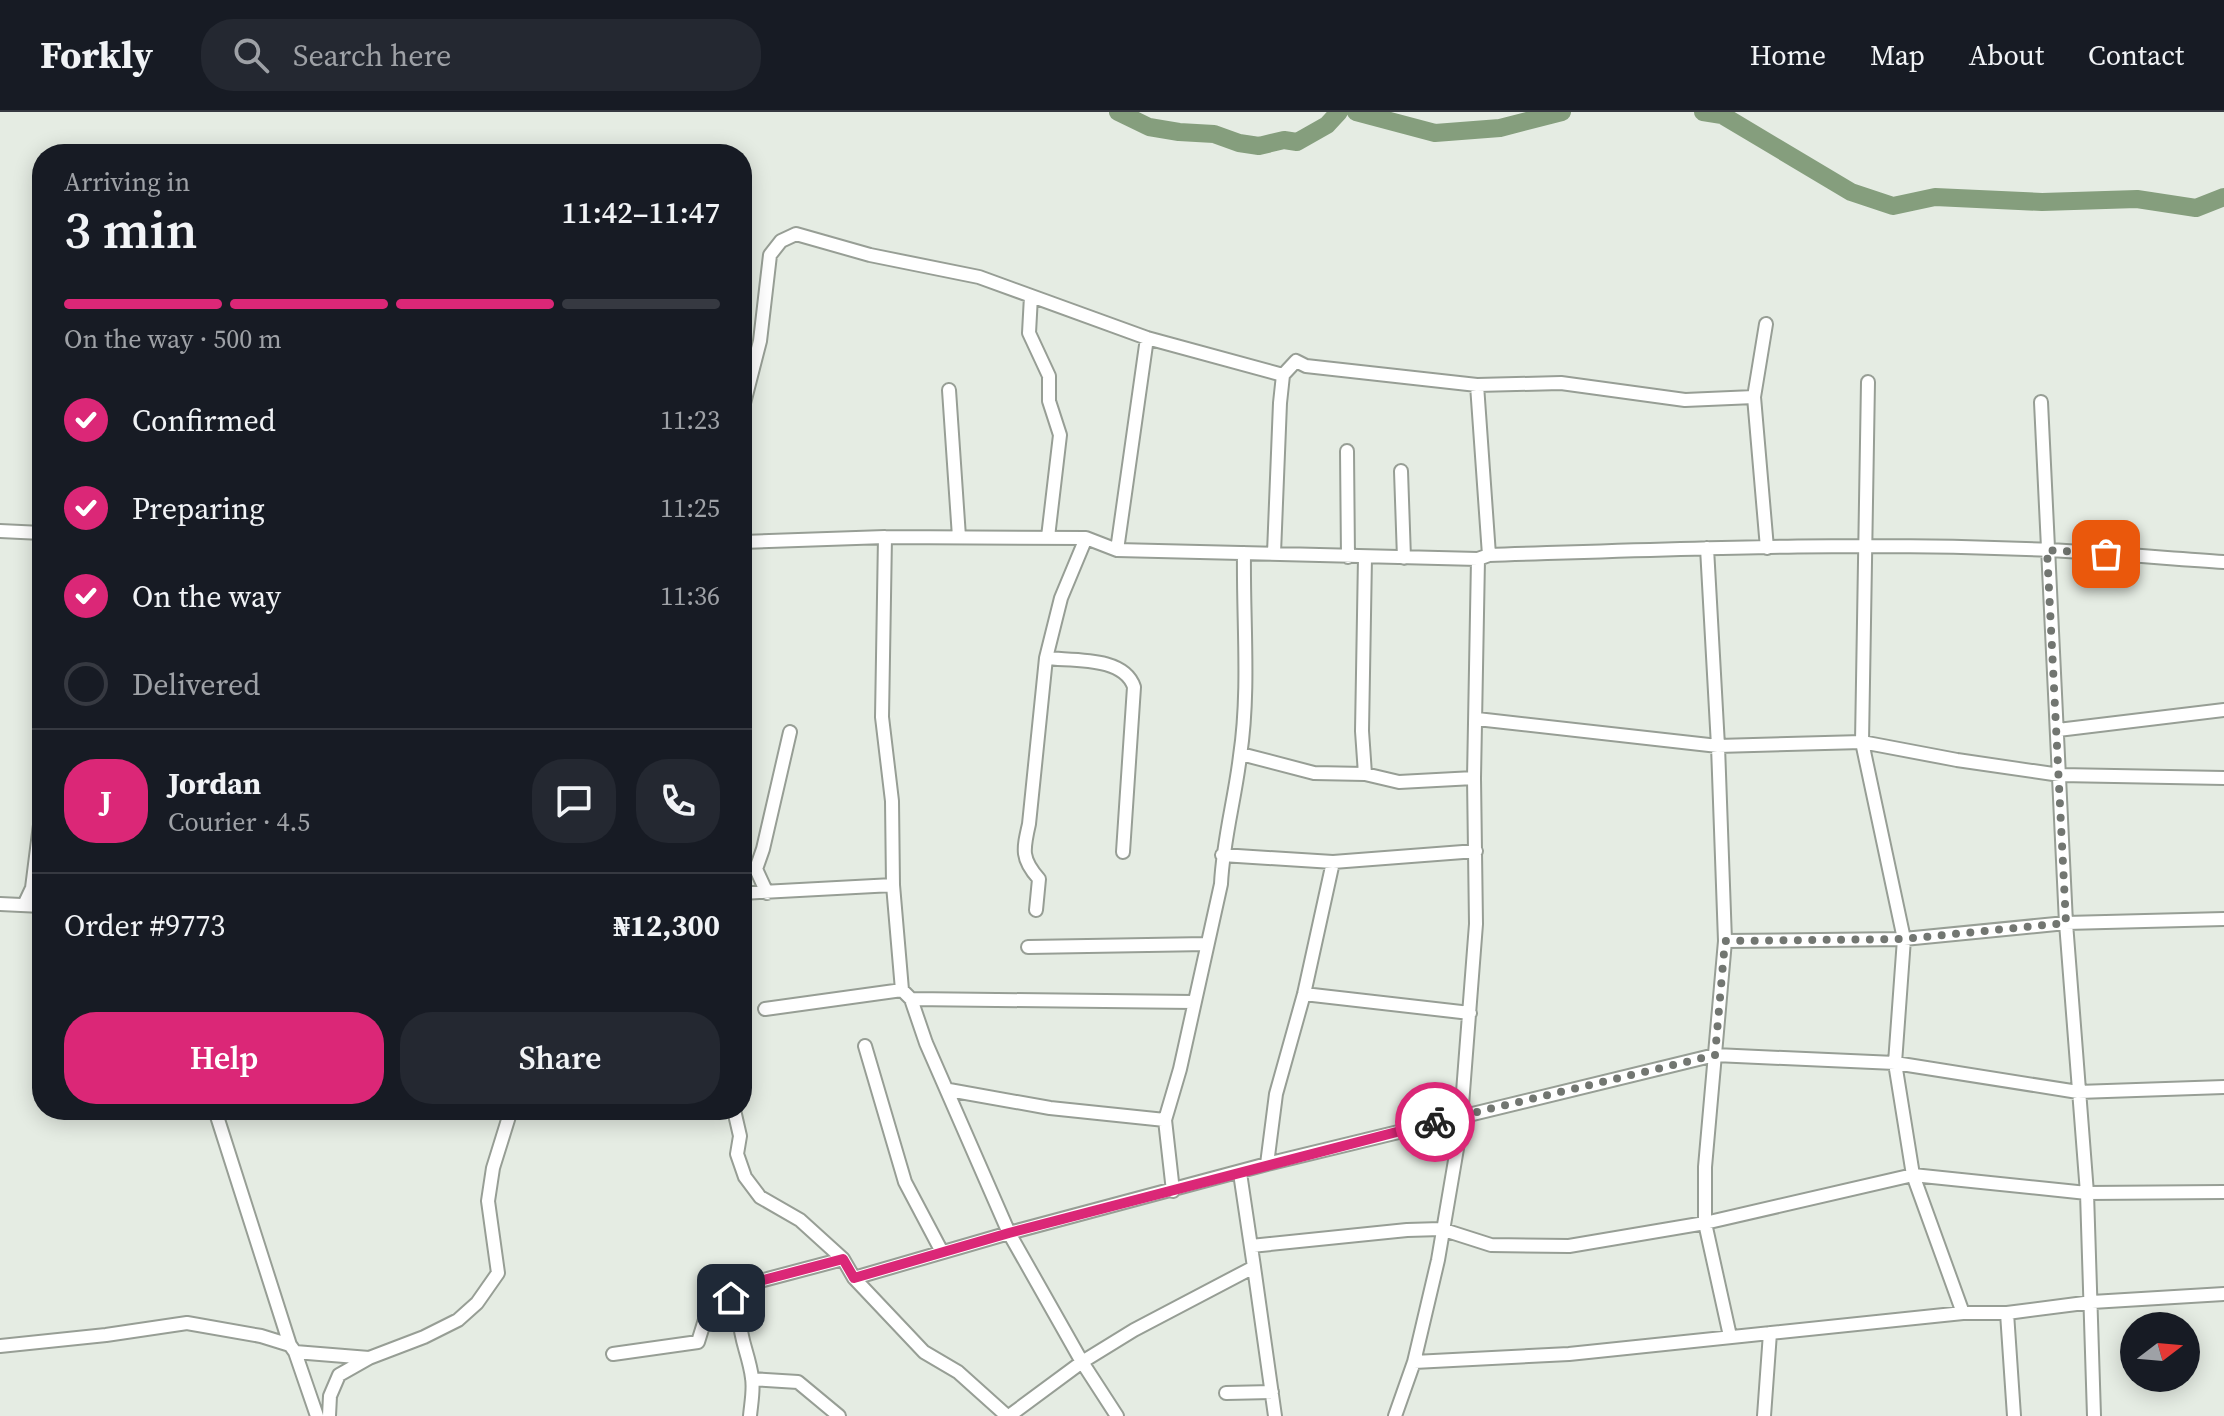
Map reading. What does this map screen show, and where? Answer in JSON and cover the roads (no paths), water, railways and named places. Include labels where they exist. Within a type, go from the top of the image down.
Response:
[{"type":"street","points":[[752,371],[762,329],[770,255],[781,241],[796,234],[870,255],[979,277],[1147,338],[1283,375]]},
{"type":"street","points":[[1031,296],[1029,333],[1049,376],[1049,401],[1060,435],[1048,537]]},
{"type":"street","points":[[1766,324],[1754,397],[1767,548]]},
{"type":"street","points":[[1117,550],[1147,338]]},
{"type":"street","points":[[1274,553],[1283,375],[1296,361],[1306,366],[1477,385],[1561,383],[1685,400],[1754,397]]},
{"type":"street","points":[[1868,382],[1862,742],[1904,939],[1895,1063],[1913,1175],[1963,1313]]},
{"type":"street","points":[[1395,1416],[1414,1362],[1438,1260],[1461,1115],[1470,1013],[1476,924],[1474,778],[1484,557],[1477,385]]},
{"type":"street","points":[[949,390],[959,537]]},
{"type":"street","points":[[2041,402],[2066,923],[2087,1193],[2094,1416]]},
{"type":"street","points":[[1347,451],[1348,557]]},
{"type":"street","points":[[1401,471],[1404,558]]},
{"type":"street","points":[[0,531],[32,533]]},
{"type":"street","points":[[885,537],[882,717],[892,801],[893,885],[907,994],[1009,1233],[1082,1362],[1117,1416]]},
{"type":"street","points":[[752,542],[885,537],[1048,537],[1086,538],[1117,550],[1404,558],[1707,548],[1866,547],[2047,550],[2224,562]]},
{"type":"street","points":[[1036,910],[1039,879],[1028,867],[1023,850],[1029,824],[1046,658],[1061,598],[1086,538]]},
{"type":"street","points":[[1707,548],[1725,941],[1705,1167],[1705,1223],[1730,1336]]},
{"type":"street","points":[[1173,1191],[1165,1120],[1221,884],[1222,855],[1241,754],[1245,665],[1244,553]]},
{"type":"street","points":[[1365,557],[1362,731],[1365,774]]},
{"type":"street","points":[[1046,658],[1101,663],[1127,673],[1131,678],[1134,687],[1123,852]]},
{"type":"street","points":[[2058,730],[2224,710]]},
{"type":"street","points":[[1477,719],[1718,746],[1862,742],[2060,775],[2224,778]]},
{"type":"street","points":[[767,893],[756,869],[790,732]]},
{"type":"street","points":[[1241,754],[1314,773],[1365,774],[1399,782],[1474,778]]},
{"type":"street","points":[[1222,855],[1333,862],[1476,851]]},
{"type":"street","points":[[1267,1164],[1276,1094],[1304,994],[1333,862]]},
{"type":"street","points":[[752,893],[893,885]]},
{"type":"street","points":[[24,905],[32,888]]},
{"type":"street","points":[[0,904],[32,905]]},
{"type":"street","points":[[1725,941],[1904,939],[2066,923],[2224,919]]},
{"type":"street","points":[[1028,947],[1207,944]]},
{"type":"street","points":[[765,1009],[907,994],[1194,1002]]},
{"type":"street","points":[[1304,994],[1470,1013]]},
{"type":"street","points":[[865,1046],[905,1182],[942,1252]]},
{"type":"street","points":[[854,1278],[1267,1164],[1715,1055],[1895,1063],[2078,1092],[2224,1087]]},
{"type":"street","points":[[949,1090],[1050,1108],[1165,1120]]},
{"type":"street","points":[[218,1120],[317,1416]]},
{"type":"street","points":[[329,1416],[330,1396],[339,1375],[369,1358],[458,1320],[477,1303],[498,1273],[488,1201],[496,1155],[508,1120]]},
{"type":"street","points":[[736,1120],[740,1136],[737,1154],[745,1177],[760,1197],[800,1220],[843,1259],[854,1278],[924,1352],[958,1372],[1008,1416],[1082,1362],[1134,1330],[1254,1267]]},
{"type":"street","points":[[1240,1173],[1275,1416]]},
{"type":"street","points":[[1251,1246],[1441,1229],[1491,1245],[1569,1246],[1705,1223],[1913,1175],[2087,1193],[2224,1192]]},
{"type":"street","points":[[613,1354],[698,1342],[707,1313],[756,1282],[843,1259]]},
{"type":"street","points":[[750,1416],[752,1379],[741,1340],[741,1303],[756,1282]]},
{"type":"street","points":[[1414,1362],[1569,1354],[1963,1313],[2007,1313],[2092,1302],[2224,1294]]},
{"type":"street","points":[[2007,1313],[2014,1416]]},
{"type":"street","points":[[0,1346],[187,1323],[261,1336],[292,1348],[369,1358]]},
{"type":"street","points":[[1764,1416],[1770,1333]]},
{"type":"street","points":[[752,1379],[798,1382],[839,1416]]},
{"type":"street","points":[[1226,1393],[1272,1392]]},
{"type":"waterway","points":[[1118,112],[1149,127],[1214,134],[1259,146],[1284,140],[1297,142],[1327,125],[1339,112]]},
{"type":"waterway","points":[[1356,112],[1435,133],[1500,128],[1562,112]]},
{"type":"waterway","points":[[1703,112],[1722,115],[1851,192],[1893,206],[1935,197],[2042,202],[2137,199],[2196,208],[2224,197]]}]
